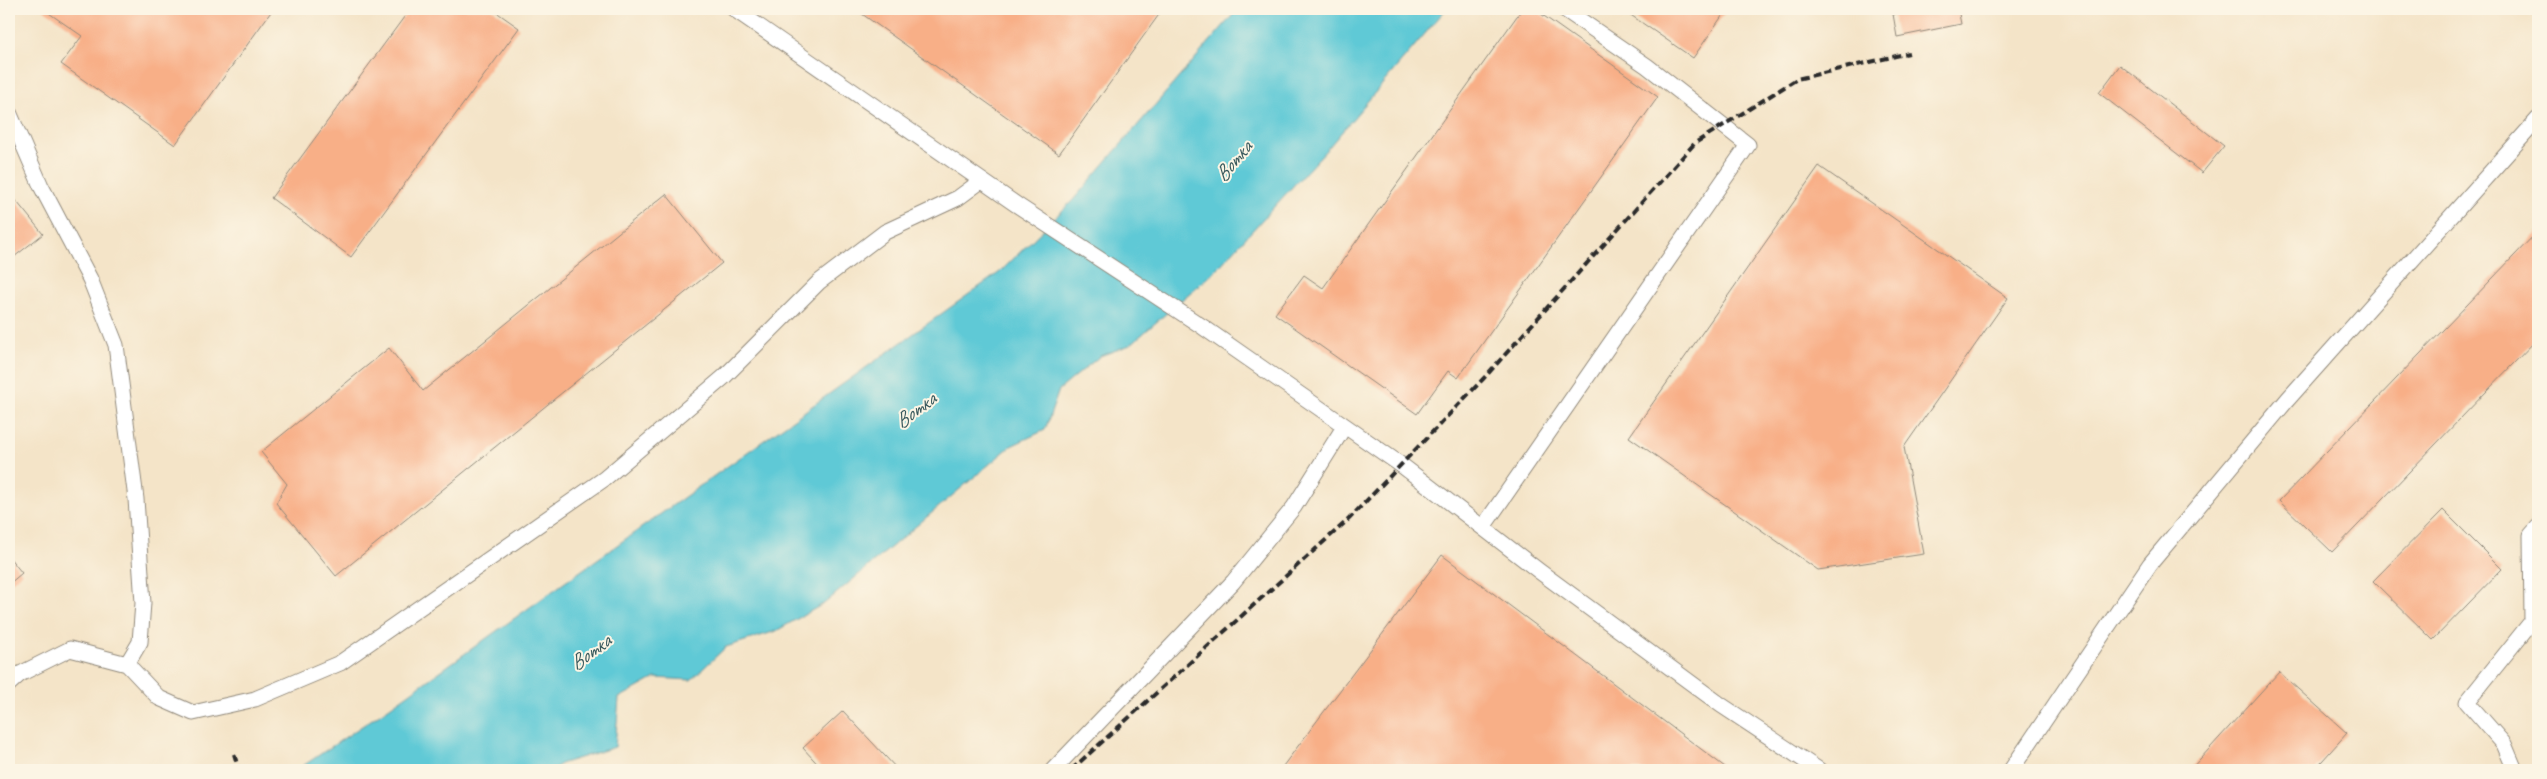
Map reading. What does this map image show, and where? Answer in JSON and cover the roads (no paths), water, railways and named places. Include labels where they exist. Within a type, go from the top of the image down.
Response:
[{"type":"lane","points":[[734,9],[1016,205],[1203,328],[1404,467],[1721,705],[1819,770]]},
{"type":"lane","points":[[1483,527],[1748,145],[1647,66],[1564,9]]},
{"type":"lane","points":[[9,112],[41,186],[90,279],[116,346],[136,499],[143,603],[140,642],[127,664]]},
{"type":"lane","points":[[2011,770],[2150,564],[2288,399],[2538,119]]},
{"type":"lane","points":[[9,684],[20,674],[70,650],[127,664],[159,698],[192,713],[255,699],[340,664],[604,479],[724,377],[819,282],[878,238],[958,198],[981,181]]},
{"type":"lane","points":[[1053,770],[1233,582],[1294,507],[1344,427]]},
{"type":"lane","points":[[2515,770],[2504,744],[2467,702],[2532,621],[2531,535],[2538,526]]},
{"type":"water","name":"Вотка","points":[[1238,9],[1446,9],[1328,148],[1216,270],[1130,345],[1100,356],[1059,390],[1045,430],[1011,446],[825,603],[776,631],[726,647],[691,680],[655,678],[619,698],[615,747],[560,764],[553,770],[297,770],[390,707],[1000,272],[1073,200]]},
{"type":"railway","points":[[1071,770],[1349,519],[1484,378],[1695,143],[1797,79],[1909,53]]},
{"type":"railway","points":[[234,754],[239,770]]}]
